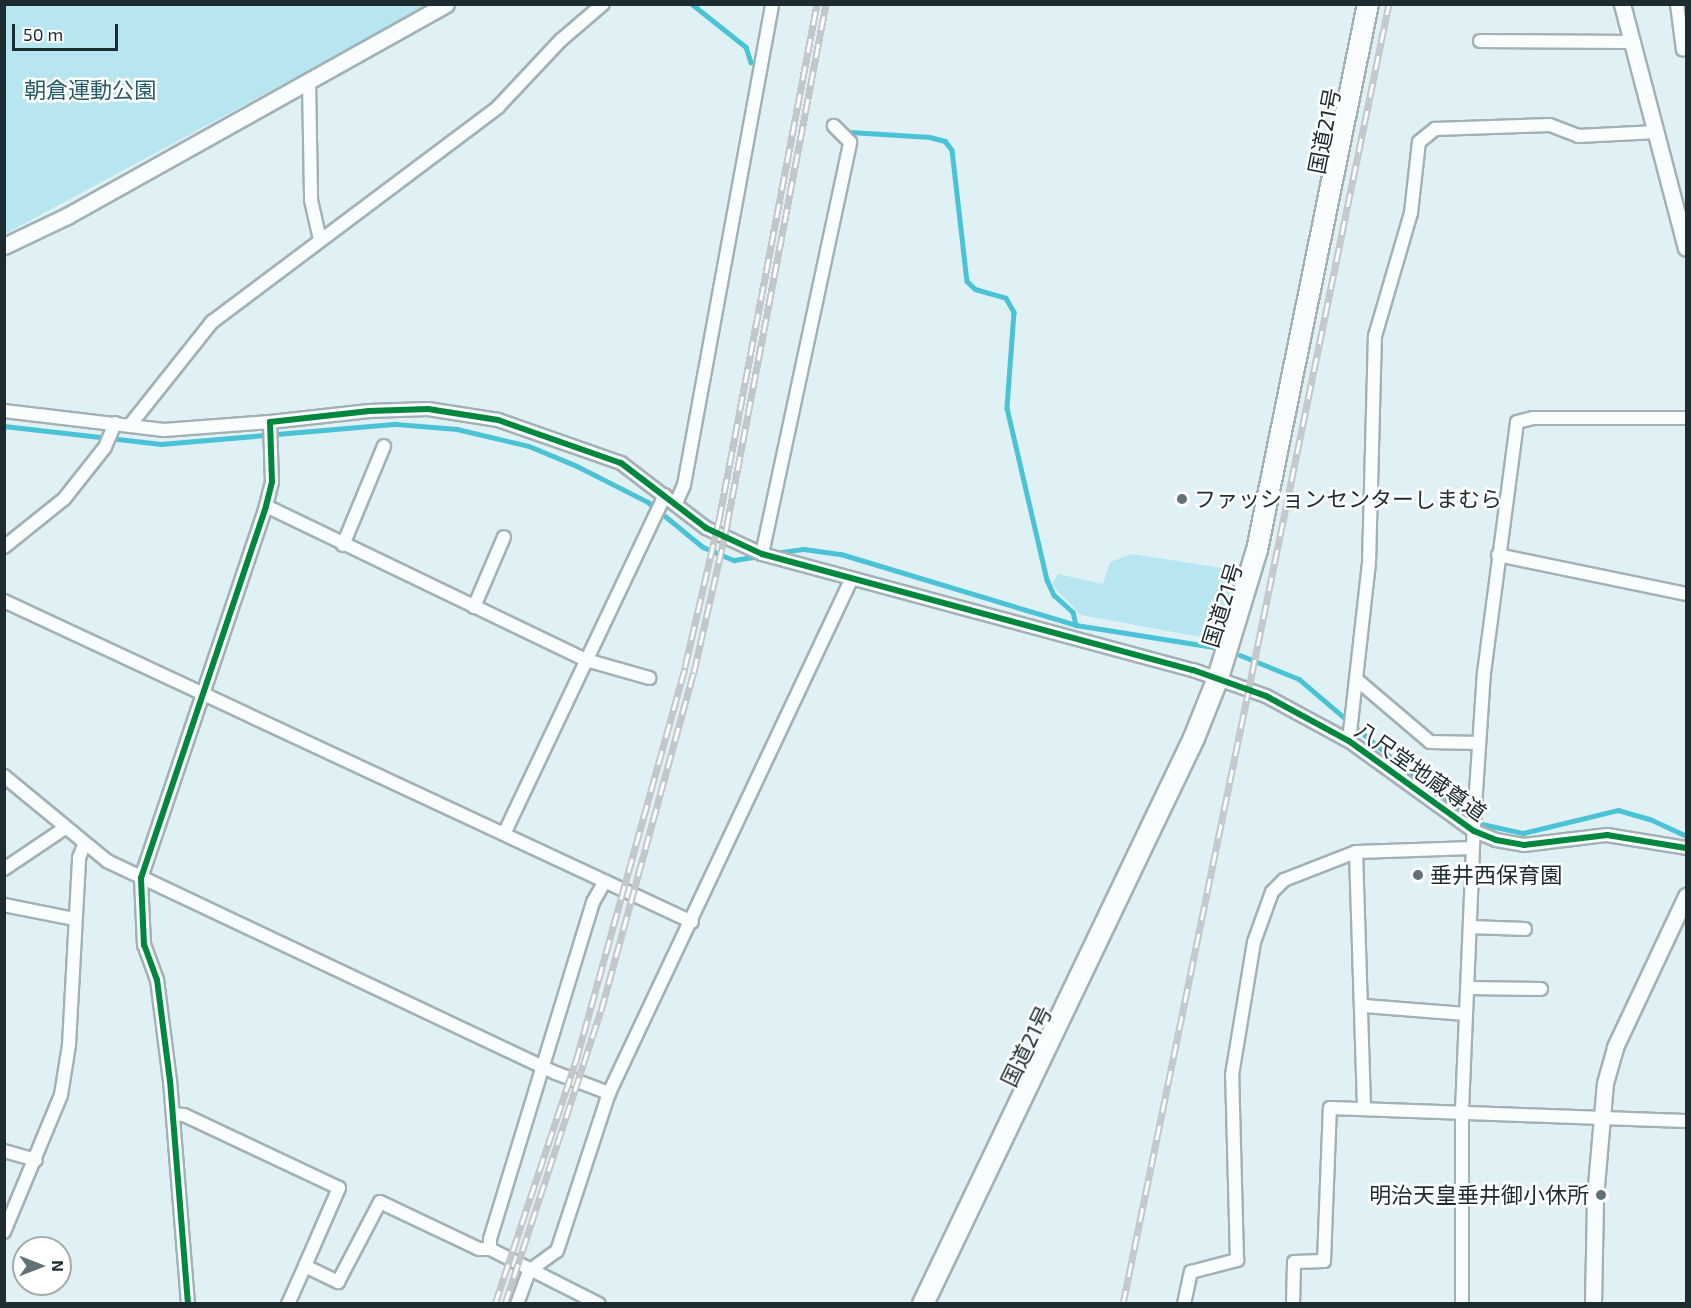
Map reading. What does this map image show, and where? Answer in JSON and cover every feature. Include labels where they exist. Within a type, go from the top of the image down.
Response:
[{"type":"highway","name":"国道21号","points":[[923,1304],[1194,738],[1218,678],[1257,549],[1368,4]]},
{"type":"street","points":[[4,246],[67,216],[446,4]]},
{"type":"street","points":[[130,425],[136,412],[212,322],[498,107],[561,40],[603,4]]},
{"type":"street","points":[[676,503],[684,485],[772,4]]},
{"type":"street","points":[[1622,4],[1686,248]]},
{"type":"street","points":[[1677,4],[1683,50]]},
{"type":"street","points":[[1480,41],[1631,42]]},
{"type":"street","points":[[309,80],[311,200],[320,240]]},
{"type":"street","points":[[1349,741],[1370,552],[1375,336],[1411,213],[1419,142],[1435,129],[1550,125],[1578,136],[1657,132]]},
{"type":"street","points":[[762,554],[850,142],[834,126]]},
{"type":"street","name":"八尺堂地蔵尊道","points":[[4,411],[115,427],[130,425],[207,429],[271,425],[369,411],[460,412],[498,420],[621,463],[706,528],[762,554],[1218,678],[1266,696],[1349,741],[1474,827],[1524,845],[1606,835],[1686,848]]},
{"type":"street","points":[[1462,1304],[1462,1110],[1475,808],[1479,743],[1498,555],[1516,422],[1533,418],[1686,418]]},
{"type":"street","points":[[188,1304],[173,1114],[157,980],[144,945],[141,878],[266,506],[272,482],[271,425]]},
{"type":"street","points":[[4,547],[64,499],[105,447],[115,427]]},
{"type":"street","points":[[344,545],[384,446]]},
{"type":"street","points":[[504,834],[665,495]]},
{"type":"street","points":[[266,506],[586,660],[649,678]]},
{"type":"street","points":[[474,607],[504,537]]},
{"type":"street","points":[[1498,555],[1686,594]]},
{"type":"street","points":[[517,1304],[529,1271],[557,1251],[609,1093],[692,922],[852,578]]},
{"type":"street","points":[[4,601],[692,922]]},
{"type":"street","points":[[1356,679],[1430,742],[1479,743]]},
{"type":"street","points":[[4,776],[84,845],[141,878],[542,1067],[609,1093]]},
{"type":"street","points":[[4,869],[65,828]]},
{"type":"street","points":[[4,1232],[62,1095],[69,1045],[79,858],[84,845]]},
{"type":"street","points":[[1185,1304],[1191,1272],[1237,1260],[1232,1075],[1254,942],[1263,908],[1284,880],[1356,852],[1473,848]]},
{"type":"street","points":[[1356,852],[1364,1006],[1364,1107]]},
{"type":"street","points":[[490,1249],[542,1067],[593,902],[605,881]]},
{"type":"street","points":[[1593,1304],[1600,1119],[1615,1047],[1686,896]]},
{"type":"street","points":[[4,905],[74,919]]},
{"type":"street","points":[[1470,927],[1525,930]]},
{"type":"street","points":[[1467,988],[1541,989]]},
{"type":"street","points":[[1364,1006],[1466,1014]]},
{"type":"street","points":[[1293,1304],[1294,1262],[1324,1261],[1330,1108],[1462,1110],[1600,1119],[1686,1120]]},
{"type":"street","points":[[173,1114],[184,1114],[339,1188],[288,1304]]},
{"type":"street","points":[[4,1151],[36,1160]]},
{"type":"street","points":[[305,1266],[338,1282],[380,1202],[479,1249],[490,1249],[529,1271],[599,1304]]},
{"type":"green space","name":"朝倉運動公園","points":[[5,4],[430,4],[430,5],[5,234]]},
{"type":"green space","points":[[1132,554],[1228,569],[1238,575],[1217,640],[1081,615],[1052,585],[1058,574],[1103,584],[1110,562]]},
{"type":"waterway","points":[[692,4],[746,47],[751,62]]},
{"type":"waterway","points":[[850,132],[930,137],[945,141],[952,150],[967,281],[975,289],[1006,298],[1014,312],[1007,408],[1047,580],[1054,595],[1073,612],[1076,625]]},
{"type":"waterway","points":[[4,426],[161,444],[396,424],[457,429],[529,446],[577,466],[648,502],[703,547],[734,560],[758,556]]},
{"type":"waterway","points":[[775,553],[804,549],[841,554],[1076,625],[1213,647]]},
{"type":"waterway","points":[[1240,655],[1299,679],[1406,770],[1482,824],[1523,833],[1618,810],[1650,819],[1686,836]]},
{"type":"railway","points":[[495,1304],[576,1061],[685,667],[719,520],[817,4]]},
{"type":"railway","points":[[505,1304],[601,1011],[694,672],[727,525],[826,4]]},
{"type":"railway","points":[[1123,1304],[1389,4]]},
{"type":"cycle path","points":[[188,1304],[170,1081],[157,980],[144,945],[141,878],[266,506],[272,482],[270,422],[369,411],[428,409],[498,420],[621,463],[706,528],[762,554],[1193,670],[1266,696],[1349,741],[1474,831],[1496,840],[1524,845],[1607,835],[1686,848]]},
{"type":"place","name":"ファッションセンターしまむら","points":[[1182,499]]},
{"type":"place","name":"垂井西保育園","points":[[1418,875]]},
{"type":"place","name":"明治天皇垂井御小休所","points":[[1601,1195]]}]
